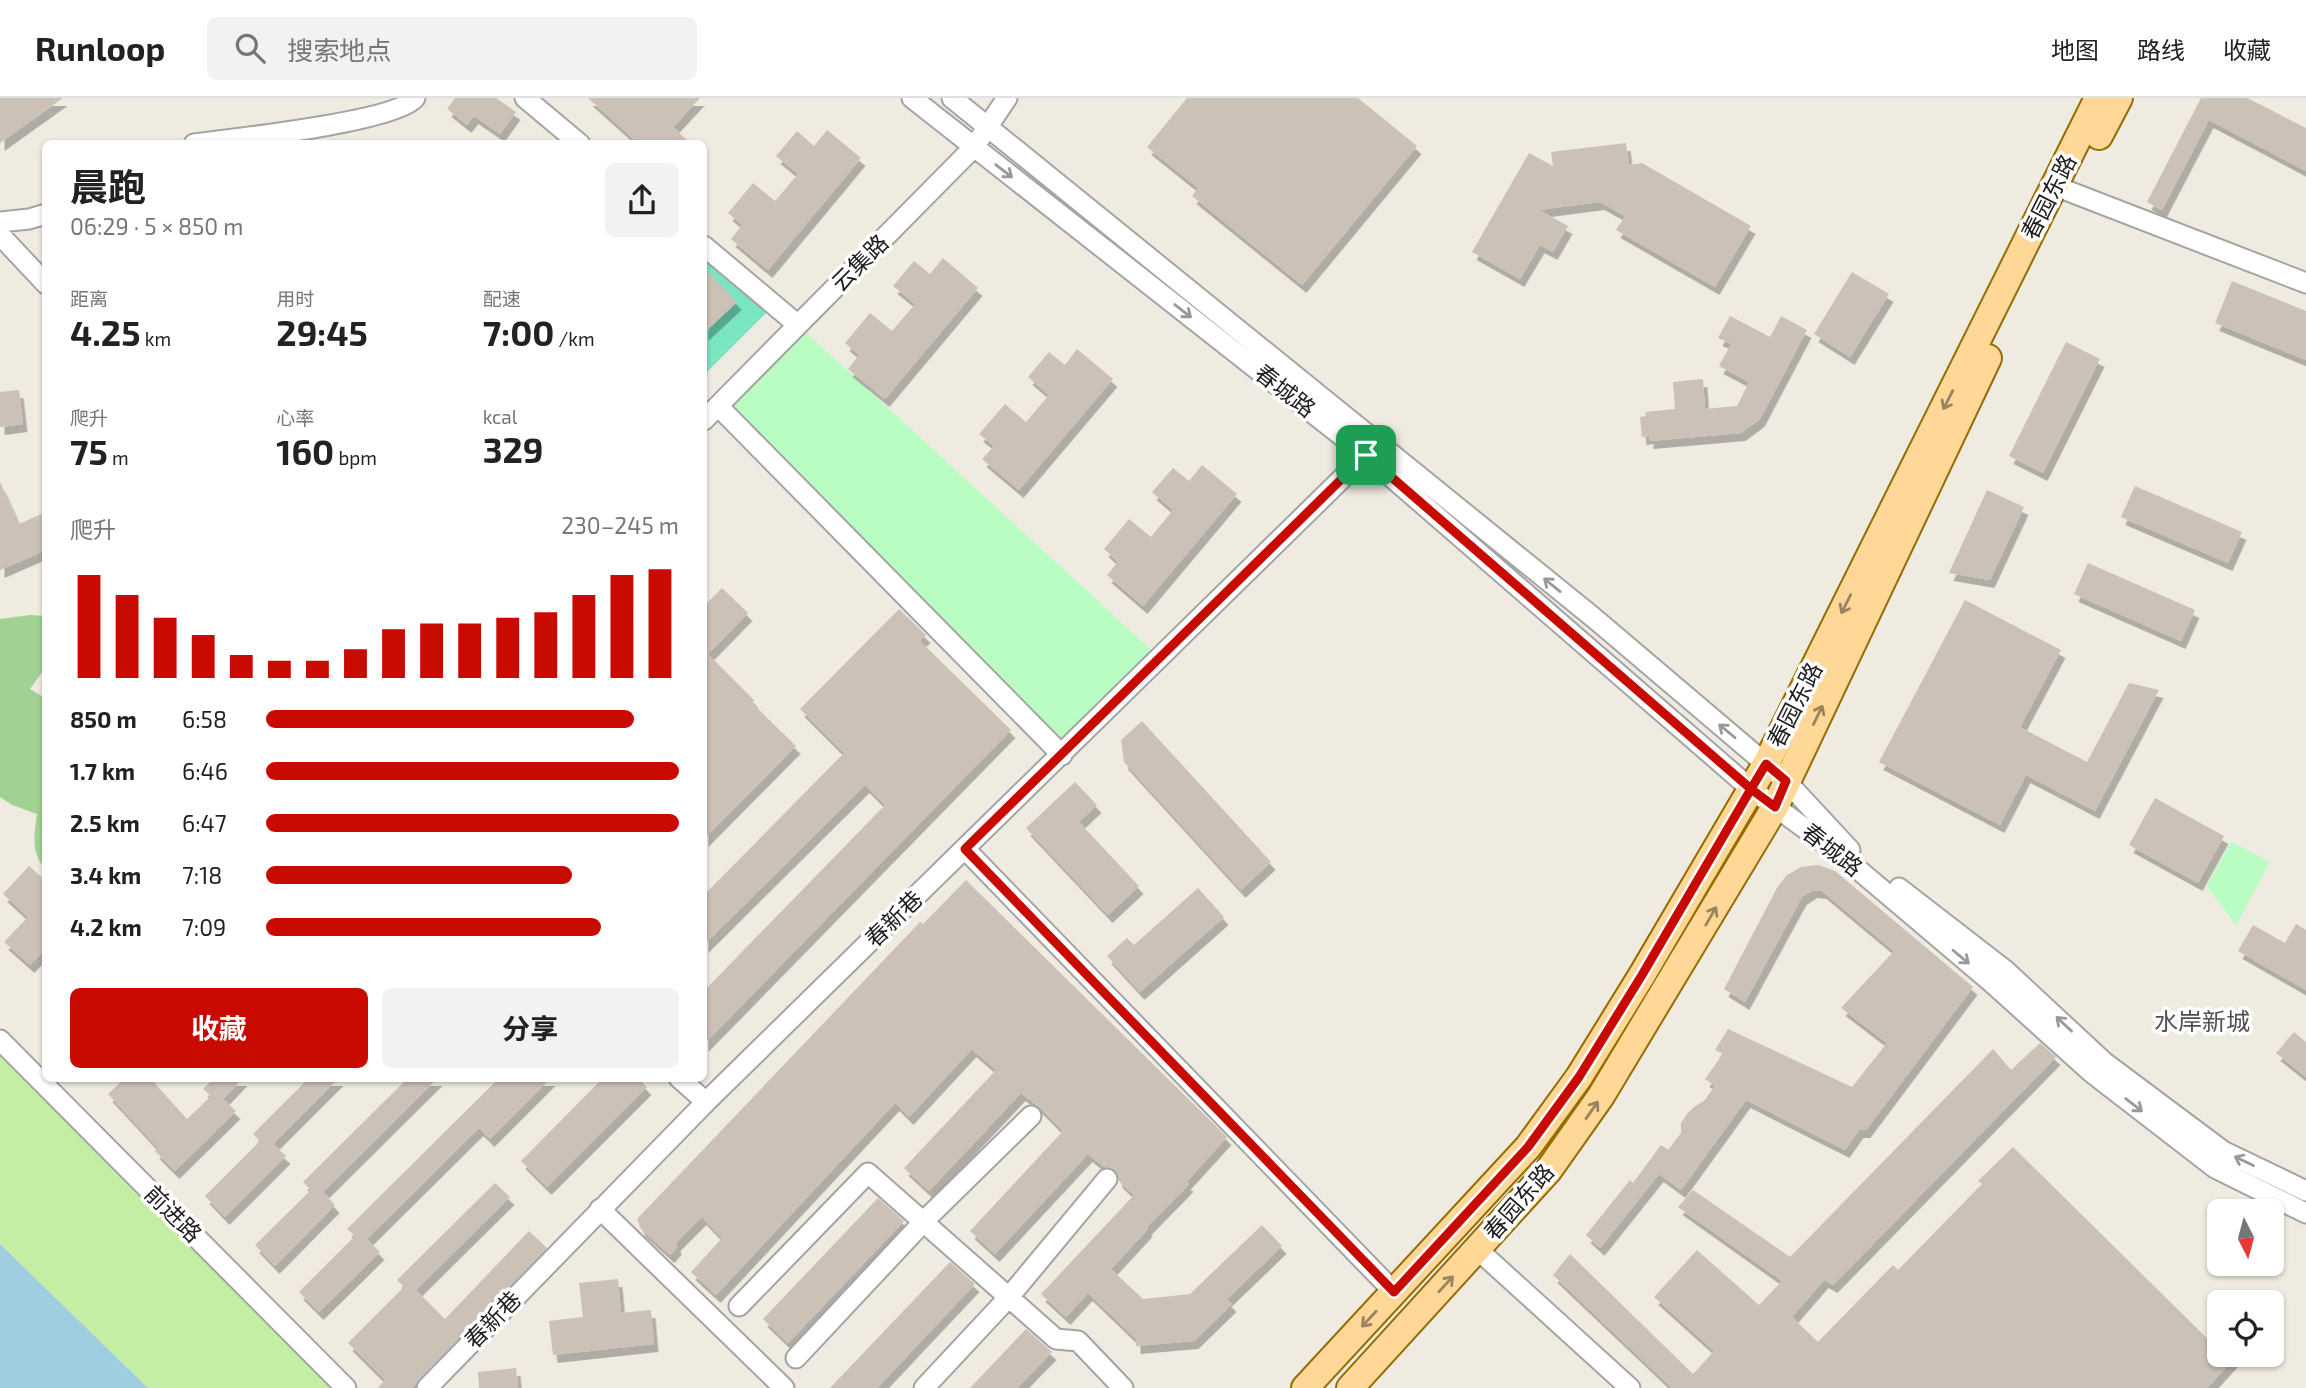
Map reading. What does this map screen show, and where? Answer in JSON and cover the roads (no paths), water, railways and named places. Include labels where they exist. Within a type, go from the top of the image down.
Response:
[{"type":"main road","name":"春园东路","points":[[1304,1388],[1528,1147],[1579,1077],[1642,975],[1766,764],[2098,98]]},
{"type":"main road","name":"春园东路","points":[[1350,1388],[1548,1171],[1601,1096],[1775,807],[2068,191],[2119,98]]},
{"type":"street","points":[[221,140],[373,117],[409,105],[415,98]]},
{"type":"street","points":[[525,98],[575,140]]},
{"type":"street","name":"春城路","points":[[912,98],[1366,455],[1751,789],[1841,855],[1991,982],[2092,1073],[2215,1168],[2306,1213]]},
{"type":"street","name":"春城路","points":[[953,98],[1572,601],[1786,781],[1847,847],[2005,970],[2104,1062],[2223,1151],[2306,1191]]},
{"type":"street","name":"云集路","points":[[707,417],[974,147],[1007,98]]},
{"type":"street","points":[[2068,191],[2306,283]]},
{"type":"street","points":[[0,222],[42,215]]},
{"type":"street","points":[[0,234],[42,280]]},
{"type":"street","points":[[707,248],[799,325]]},
{"type":"street","points":[[718,406],[1062,755]]},
{"type":"street","name":"春新巷","points":[[427,1388],[705,1102],[1366,455]]},
{"type":"street","points":[[965,849],[1394,1292]]},
{"type":"street","name":"前进路","points":[[0,1040],[42,1076]]},
{"type":"street","name":"前进路","points":[[48,1082],[346,1388]]},
{"type":"street","points":[[683,1082],[705,1102]]},
{"type":"street","points":[[796,1358],[924,1223],[1031,1116]]},
{"type":"street","points":[[739,1306],[868,1173],[1056,1339],[1078,1341],[1123,1388]]},
{"type":"street","points":[[924,1388],[1009,1297],[1107,1179]]},
{"type":"street","points":[[600,1209],[784,1388]]},
{"type":"street","points":[[1477,1250],[1630,1388]]},
{"type":"water","points":[[0,1244],[148,1388],[0,1388]]},
{"type":"district","name":"水岸新城","points":[[2202,1022]]}]
